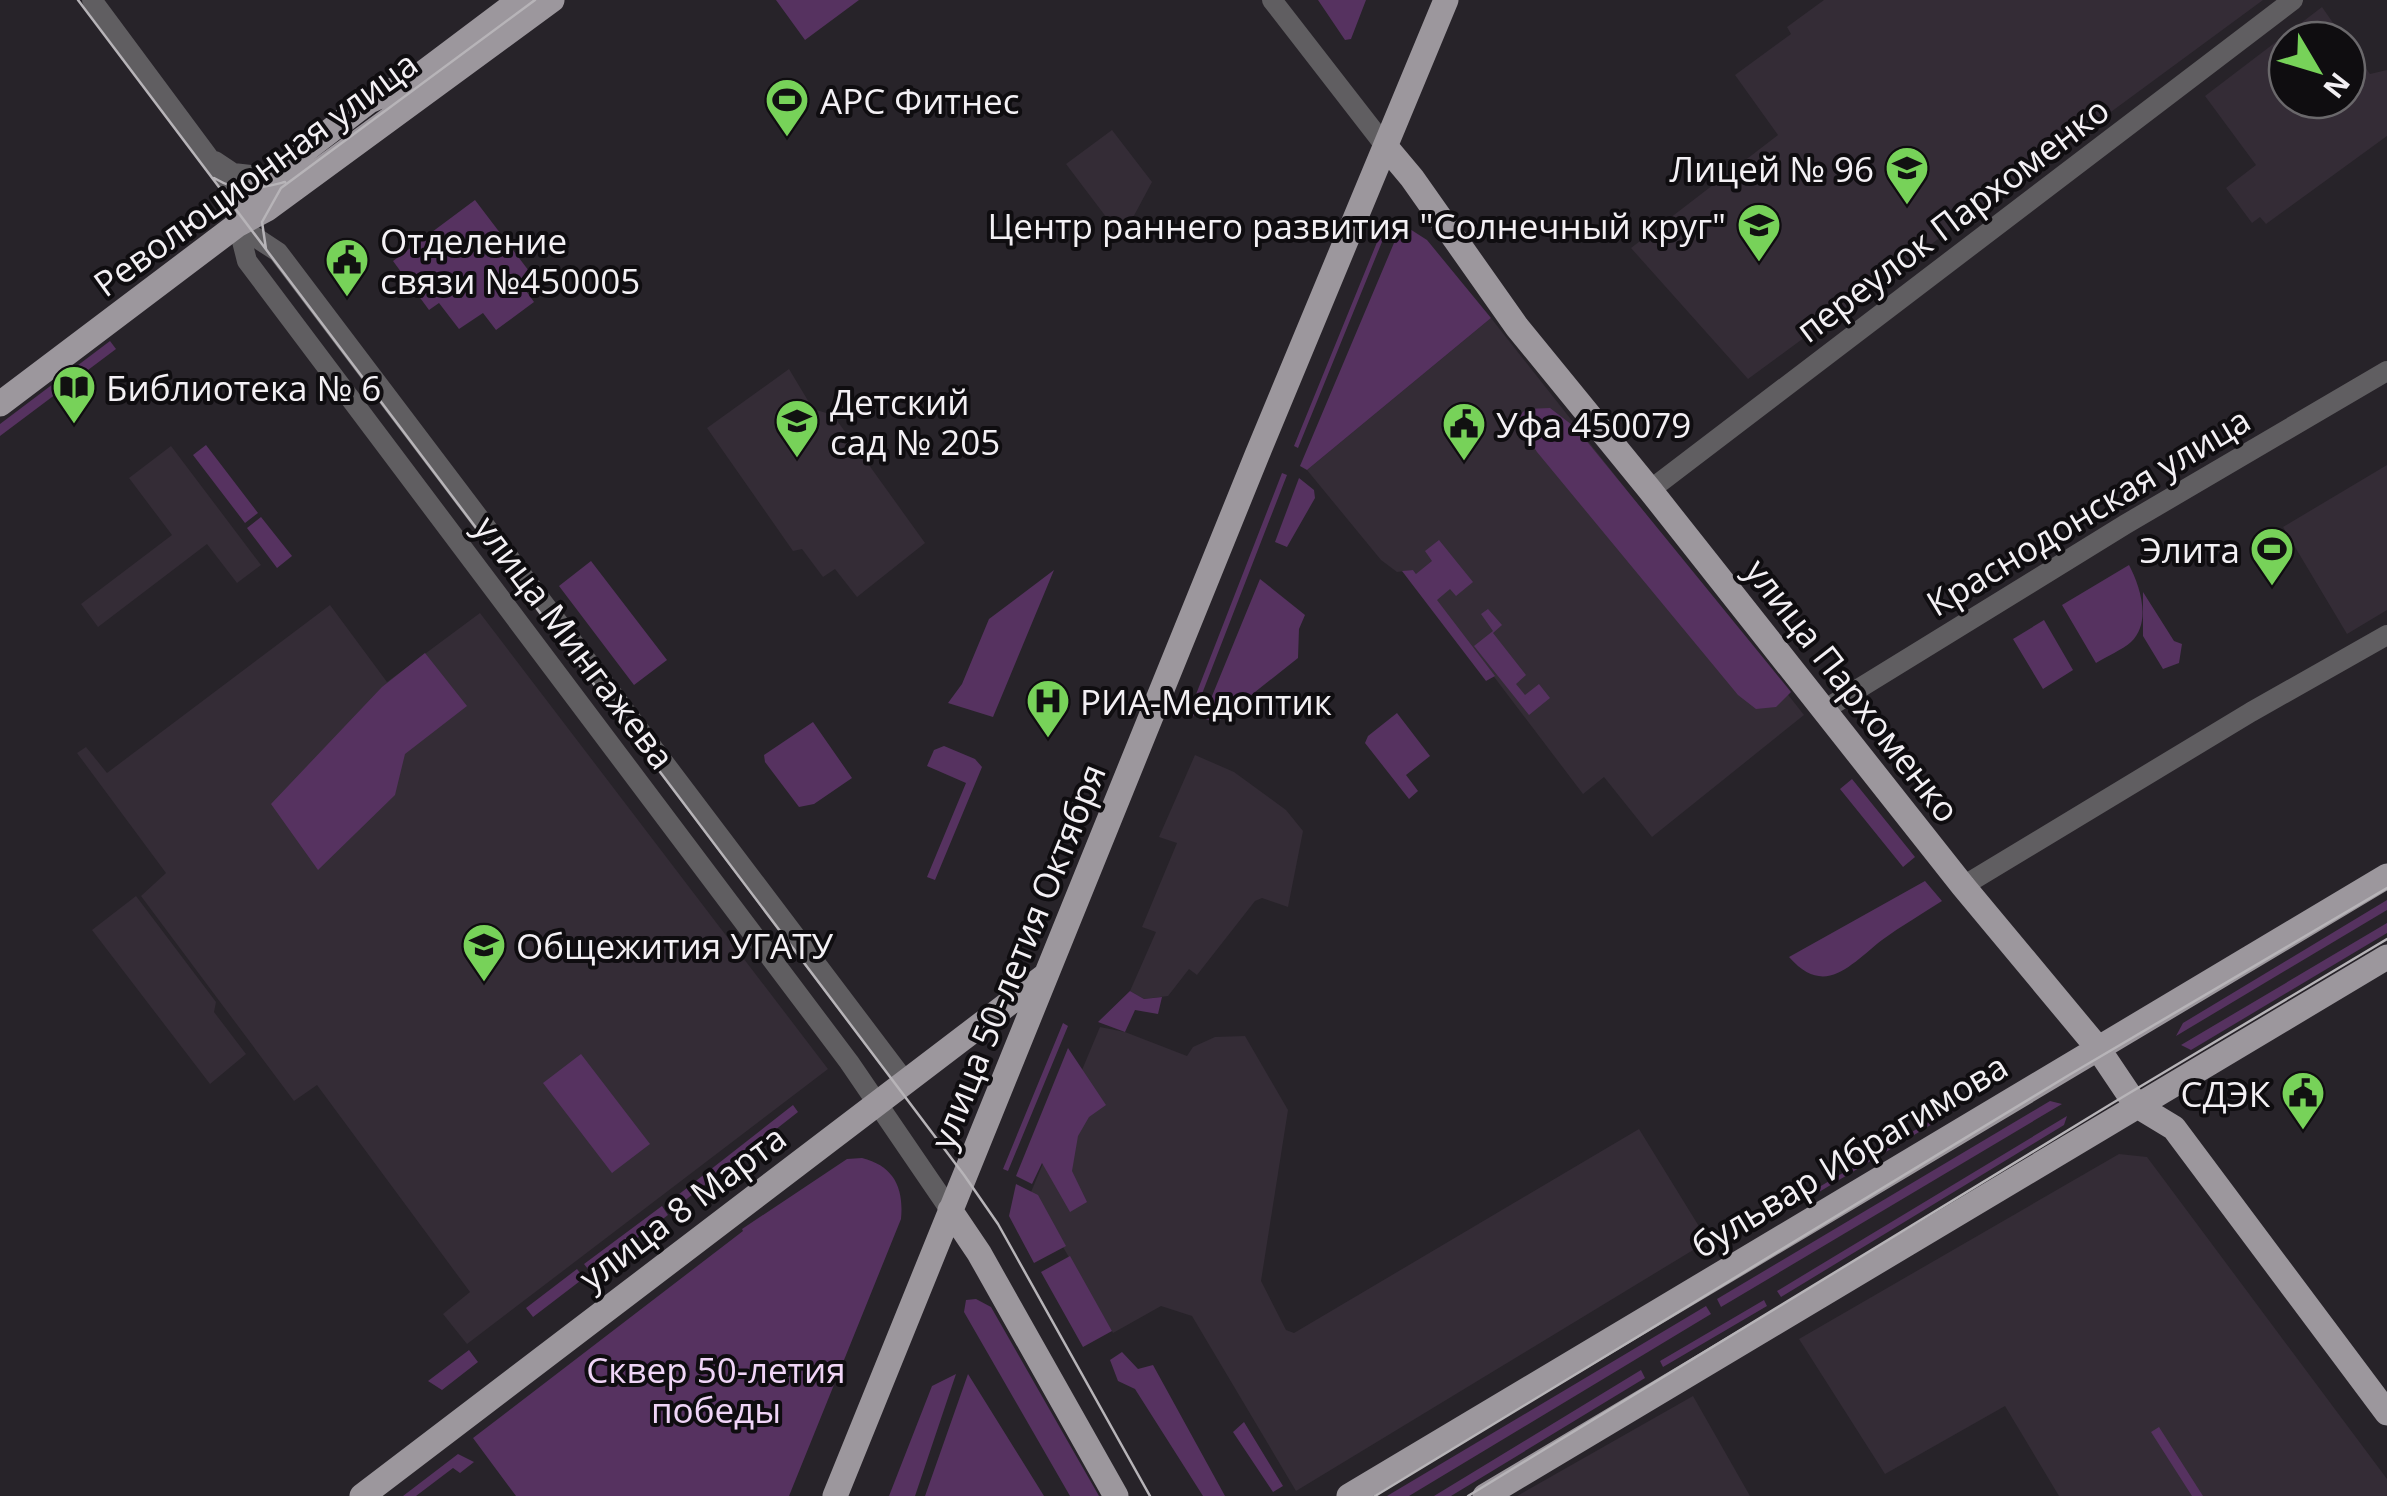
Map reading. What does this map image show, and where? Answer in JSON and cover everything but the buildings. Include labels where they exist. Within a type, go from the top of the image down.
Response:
[{"type":"main road","points":[[238,224],[258,188],[270,177],[369,101],[411,82],[520,0]]},
{"type":"main road","name":"Революционная улица","points":[[0,404],[238,224],[267,209],[552,0]]},
{"type":"main road","name":"улица 50-летия Октября","points":[[835,1496],[1446,0]]},
{"type":"main road","name":"улица Пархоменко","points":[[1386,147],[1517,327],[1962,886],[2097,1047],[2136,1105],[2174,1128],[2387,1413]]},
{"type":"main road","name":"бульвар Ибрагимова","points":[[1349,1496],[2387,876]]},
{"type":"main road","points":[[1485,1496],[2387,957]]},
{"type":"main road","name":"улица 8 Марта","points":[[362,1496],[1046,974]]},
{"type":"main road","points":[[950,1210],[979,1253],[1116,1496]]},
{"type":"street","points":[[92,0],[228,185],[238,224],[278,252],[904,1080]]},
{"type":"street","name":"улица Пархоменко","points":[[1272,0],[1386,147]]},
{"type":"street","name":"переулок Пархоменко","points":[[1650,490],[2293,0]]},
{"type":"street","points":[[210,158],[233,173],[270,177]]},
{"type":"street","name":"улица Мингажева","points":[[238,224],[247,261],[850,1062],[950,1210]]},
{"type":"street","name":"Краснодонская улица","points":[[1824,710],[2126,524],[2387,370]]},
{"type":"street","points":[[1962,886],[2387,635]]},
{"type":"shaded area","points":[[1824,0],[2263,0],[1748,379],[1631,248],[1778,135],[1735,75],[1791,34],[1787,27]]},
{"type":"shaded area","points":[[2322,7],[2331,20],[2305,20]]},
{"type":"shaded area","points":[[2267,49],[2267,120],[2367,120],[2367,70],[2370,74],[2387,70],[2387,136],[2266,224],[2260,217],[2252,223],[2226,188],[2256,165],[2205,96]]},
{"type":"shaded area","points":[[1112,130],[1152,182],[1122,238],[1066,164]]},
{"type":"shaded area","points":[[1491,318],[1804,715],[1652,837],[1604,777],[1583,794],[1413,570],[1397,572],[1381,560],[1307,470]]},
{"type":"shaded area","name":"Детский сад № 205","points":[[789,369],[813,409],[833,415],[925,543],[857,597],[835,569],[823,577],[802,549],[793,551],[707,428]]},
{"type":"shaded area","points":[[171,446],[261,565],[237,583],[207,544],[98,627],[81,604],[172,535],[129,478]]},
{"type":"shaded area","points":[[2387,465],[2387,610],[2347,634],[2283,527]]},
{"type":"shaded area","name":"Общежития УГАТУ","points":[[330,605],[387,682],[480,613],[828,1069],[467,1344],[443,1314],[470,1292],[317,1085],[294,1101],[141,896],[166,873],[77,753],[86,747],[107,773]]},
{"type":"shaded area","points":[[1195,755],[1234,772],[1286,810],[1303,831],[1288,907],[1262,898],[1255,901],[1197,975],[1189,969],[1168,996],[1144,999],[1130,991],[1156,932],[1142,927],[1177,843],[1159,837]]},
{"type":"shaded area","points":[[136,896],[216,1002],[214,1012],[246,1054],[210,1084],[92,930]]},
{"type":"shaded area","points":[[1100,1027],[1125,1032],[1187,1056],[1193,1047],[1215,1037],[1245,1036],[1288,1110],[1261,1281],[1286,1330],[1294,1333],[1639,1129],[1708,1241],[1296,1491],[1192,1316],[1161,1306],[1113,1333],[1031,1192]]},
{"type":"shaded area","points":[[2119,1154],[2147,1157],[2387,1479],[2387,1496],[2059,1496],[2005,1406],[1885,1474],[1799,1339]]},
{"type":"shaded area","points":[[1693,1396],[1750,1496],[1517,1496]]},
{"type":"green space","points":[[776,0],[859,0],[805,40]]},
{"type":"green space","points":[[1318,0],[1366,0],[1351,39],[1345,40]]},
{"type":"green space","points":[[475,200],[535,279],[524,288],[534,302],[496,330],[483,313],[459,329],[439,303],[429,310],[393,261]]},
{"type":"green space","points":[[1402,224],[1427,240],[1491,318],[1307,470],[1300,466]]},
{"type":"green space","points":[[1382,230],[1386,232],[1298,448],[1294,446]]},
{"type":"green space","points":[[110,341],[116,349],[0,436],[0,424]]},
{"type":"green space","points":[[1550,408],[1576,428],[1791,692],[1776,707],[1756,709],[1738,695],[1537,452],[1516,419],[1526,409]]},
{"type":"green space","points":[[206,445],[258,513],[245,523],[193,455]]},
{"type":"green space","points":[[1282,473],[1287,475],[1193,717],[1188,715]]},
{"type":"green space","points":[[1299,478],[1314,490],[1315,498],[1287,547],[1275,542]]},
{"type":"green space","points":[[261,517],[292,556],[277,568],[247,528]]},
{"type":"green space","points":[[1439,540],[1473,582],[1456,596],[1450,589],[1437,600],[1495,676],[1486,681],[1402,571],[1413,570],[1416,574],[1432,561],[1425,551]]},
{"type":"green space","points":[[591,561],[667,660],[634,685],[559,586]]},
{"type":"green space","points":[[2129,565],[2140,593],[2141,624],[2131,642],[2096,663],[2062,605]]},
{"type":"green space","points":[[1054,570],[993,717],[948,703],[962,684],[989,619]]},
{"type":"green space","points":[[1260,579],[1305,615],[1299,629],[1298,658],[1216,723],[1203,718]]},
{"type":"green space","points":[[2143,592],[2174,641],[2182,644],[2179,663],[2163,669],[2143,636]]},
{"type":"green space","points":[[1488,609],[1502,625],[1493,633],[1526,675],[1516,684],[1525,695],[1539,684],[1550,698],[1529,715],[1474,646],[1493,631],[1481,614]]},
{"type":"green space","points":[[2044,620],[2073,670],[2043,689],[2013,639]]},
{"type":"green space","points":[[425,653],[467,706],[405,754],[395,795],[318,870],[271,804],[382,687]]},
{"type":"green space","points":[[1397,713],[1430,756],[1406,775],[1418,791],[1409,799],[1365,743],[1368,736]]},
{"type":"green space","points":[[813,722],[852,778],[814,804],[799,807],[765,762],[764,755]]},
{"type":"green space","points":[[944,746],[975,759],[982,767],[935,880],[927,877],[966,783],[927,766],[934,750]]},
{"type":"green space","points":[[1852,779],[1915,857],[1903,867],[1840,789]]},
{"type":"green space","points":[[1925,881],[1942,901],[1848,967],[1826,976],[1814,975],[1789,957]]},
{"type":"green space","points":[[2387,900],[2387,910],[2176,1036],[2183,1023]]},
{"type":"green space","points":[[2387,923],[2387,933],[2191,1050],[2181,1045]]},
{"type":"green space","points":[[1130,991],[1144,999],[1162,997],[1158,1014],[1135,1010],[1125,1032],[1098,1022]]},
{"type":"green space","points":[[1063,1023],[1068,1026],[1008,1171],[1003,1169]]},
{"type":"green space","points":[[1068,1048],[1106,1105],[1089,1117],[1078,1136],[1072,1171],[1087,1202],[1070,1212],[1042,1163],[1032,1184],[1016,1176]]},
{"type":"green space","points":[[581,1054],[650,1144],[612,1173],[543,1083]]},
{"type":"green space","points":[[1964,1101],[1954,1111],[1809,1198],[1804,1196]]},
{"type":"green space","points":[[2050,1101],[2062,1104],[1721,1307],[1717,1299]]},
{"type":"green space","points":[[793,1105],[798,1112],[674,1209],[669,1202]]},
{"type":"green space","points":[[2067,1116],[2064,1125],[1781,1297],[1777,1291]]},
{"type":"green space","name":"Сквер 50-летия победы","points":[[862,1158],[882,1167],[895,1180],[901,1198],[901,1219],[789,1496],[516,1496],[473,1438],[742,1229],[847,1159]]},
{"type":"green space","points":[[1016,1184],[1038,1195],[1066,1246],[1034,1263],[1009,1216]]},
{"type":"green space","points":[[662,1206],[668,1215],[591,1273],[584,1264]]},
{"type":"green space","points":[[1070,1256],[1112,1331],[1083,1347],[1041,1272]]},
{"type":"green space","points":[[577,1269],[584,1278],[533,1317],[526,1308]]},
{"type":"green space","points":[[976,1299],[991,1307],[1099,1496],[1070,1496],[964,1312],[966,1300]]},
{"type":"green space","points":[[1764,1300],[1767,1306],[1663,1367],[1660,1361]]},
{"type":"green space","points":[[1706,1306],[1711,1314],[1409,1496],[1387,1496]]},
{"type":"green space","points":[[469,1350],[478,1362],[442,1390],[428,1381]]},
{"type":"green space","points":[[1122,1352],[1138,1369],[1153,1365],[1225,1496],[1203,1496],[1135,1389],[1118,1381],[1110,1360]]},
{"type":"green space","points":[[1641,1370],[1645,1378],[1451,1496],[1434,1496]]},
{"type":"green space","points":[[956,1374],[915,1496],[889,1496],[932,1386]]},
{"type":"green space","points":[[968,1374],[1044,1496],[925,1496]]},
{"type":"green space","points":[[1244,1422],[1283,1486],[1273,1492],[1233,1432]]},
{"type":"green space","points":[[2159,1427],[2203,1496],[2192,1496],[2151,1432]]},
{"type":"green space","points":[[458,1454],[474,1462],[460,1473],[453,1468],[416,1496],[403,1496]]},
{"type":"tram line","points":[[78,0],[964,1175],[998,1224],[1150,1496]]},
{"type":"tram line","points":[[266,249],[262,222],[281,188],[535,0]]},
{"type":"tram line","points":[[214,178],[249,189],[285,182]]},
{"type":"tram line","points":[[1375,1496],[2069,1075],[2387,888]]},
{"type":"tram line","points":[[1468,1496],[2387,939]]},
{"type":"place","name":"АРС Фитнес","points":[[787,138]]},
{"type":"place","name":"Лицей № 96","points":[[1907,206]]},
{"type":"place","name":"Центр раннего развития \"Солнечный круг\"","points":[[1759,263]]},
{"type":"place","name":"Отделение связи №450005","points":[[347,298]]},
{"type":"place","name":"Библиотека № 6","points":[[74,425]]},
{"type":"place","name":"Детский сад № 205","points":[[797,459]]},
{"type":"place","name":"Уфа 450079","points":[[1464,462]]},
{"type":"place","name":"Элита","points":[[2272,587]]},
{"type":"place","name":"РИА-Медоптик","points":[[1048,739]]},
{"type":"place","name":"Общежития УГАТУ","points":[[484,983]]},
{"type":"place","name":"СДЭК","points":[[2303,1131]]}]
